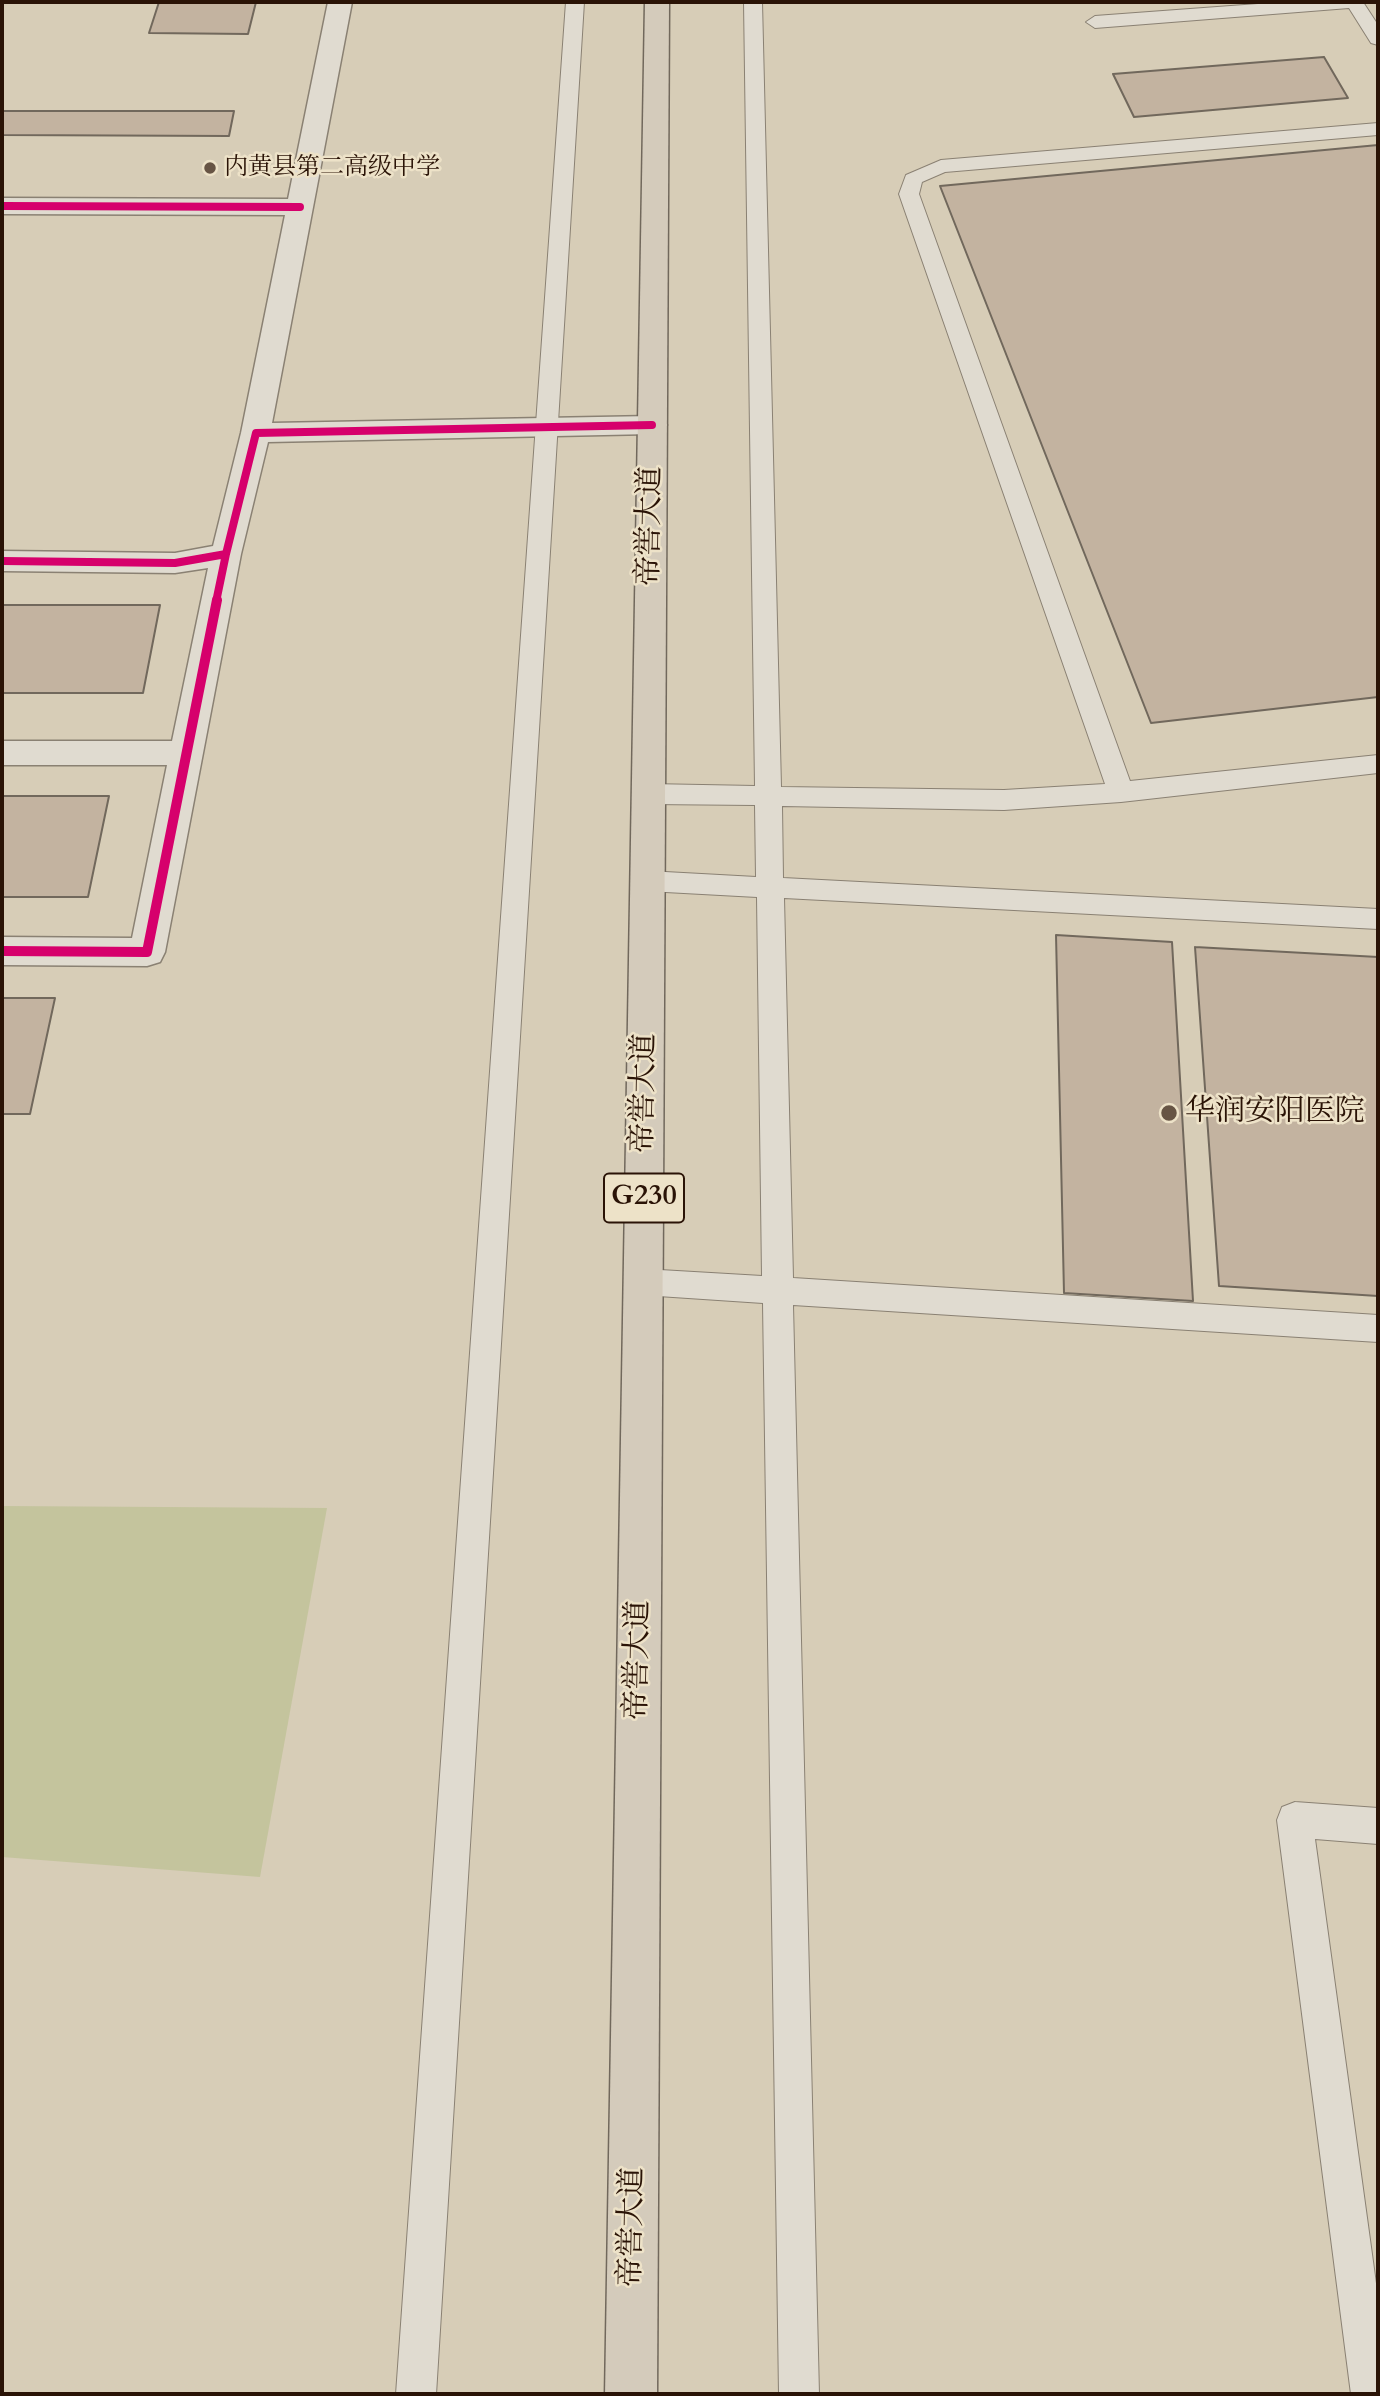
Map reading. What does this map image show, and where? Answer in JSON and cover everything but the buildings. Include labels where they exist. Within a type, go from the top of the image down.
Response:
[{"type":"highway","name":"帝喾大道","points":[[631,2394],[657,2]]},
{"type":"street","points":[[2,951],[147,952],[226,554],[256,433],[340,2]]},
{"type":"street","points":[[2,206],[300,207]]},
{"type":"street","points":[[256,433],[652,425]]},
{"type":"street","points":[[2,561],[175,563],[226,554]]},
{"type":"street","points":[[2,752],[186,754]]},
{"type":"lane","points":[[416,2394],[575,2]]},
{"type":"lane","points":[[753,2],[799,2394]]},
{"type":"lane","points":[[1095,22],[1354,2],[1378,40]]},
{"type":"lane","points":[[1121,792],[909,194],[913,179],[941,166],[1378,129]]},
{"type":"lane","points":[[649,794],[1004,800],[1121,792],[1378,764]]},
{"type":"lane","points":[[647,881],[1378,919]]},
{"type":"lane","points":[[643,1283],[1378,1329]]},
{"type":"lane","points":[[1371,2394],[1295,1820],[1378,1826]]},
{"type":"green space","points":[[2,1506],[327,1508],[260,1877],[2,1857]]},
{"type":"cycle path","points":[[2,206],[300,207]]},
{"type":"cycle path","points":[[2,561],[175,563],[226,554],[256,433],[652,425]]},
{"type":"cycle path","points":[[2,951],[147,952],[226,554]]},
{"type":"place","name":"内黄县第二高级中学","points":[[210,168]]},
{"type":"place","name":"华润安阳医院","points":[[1169,1113]]}]
